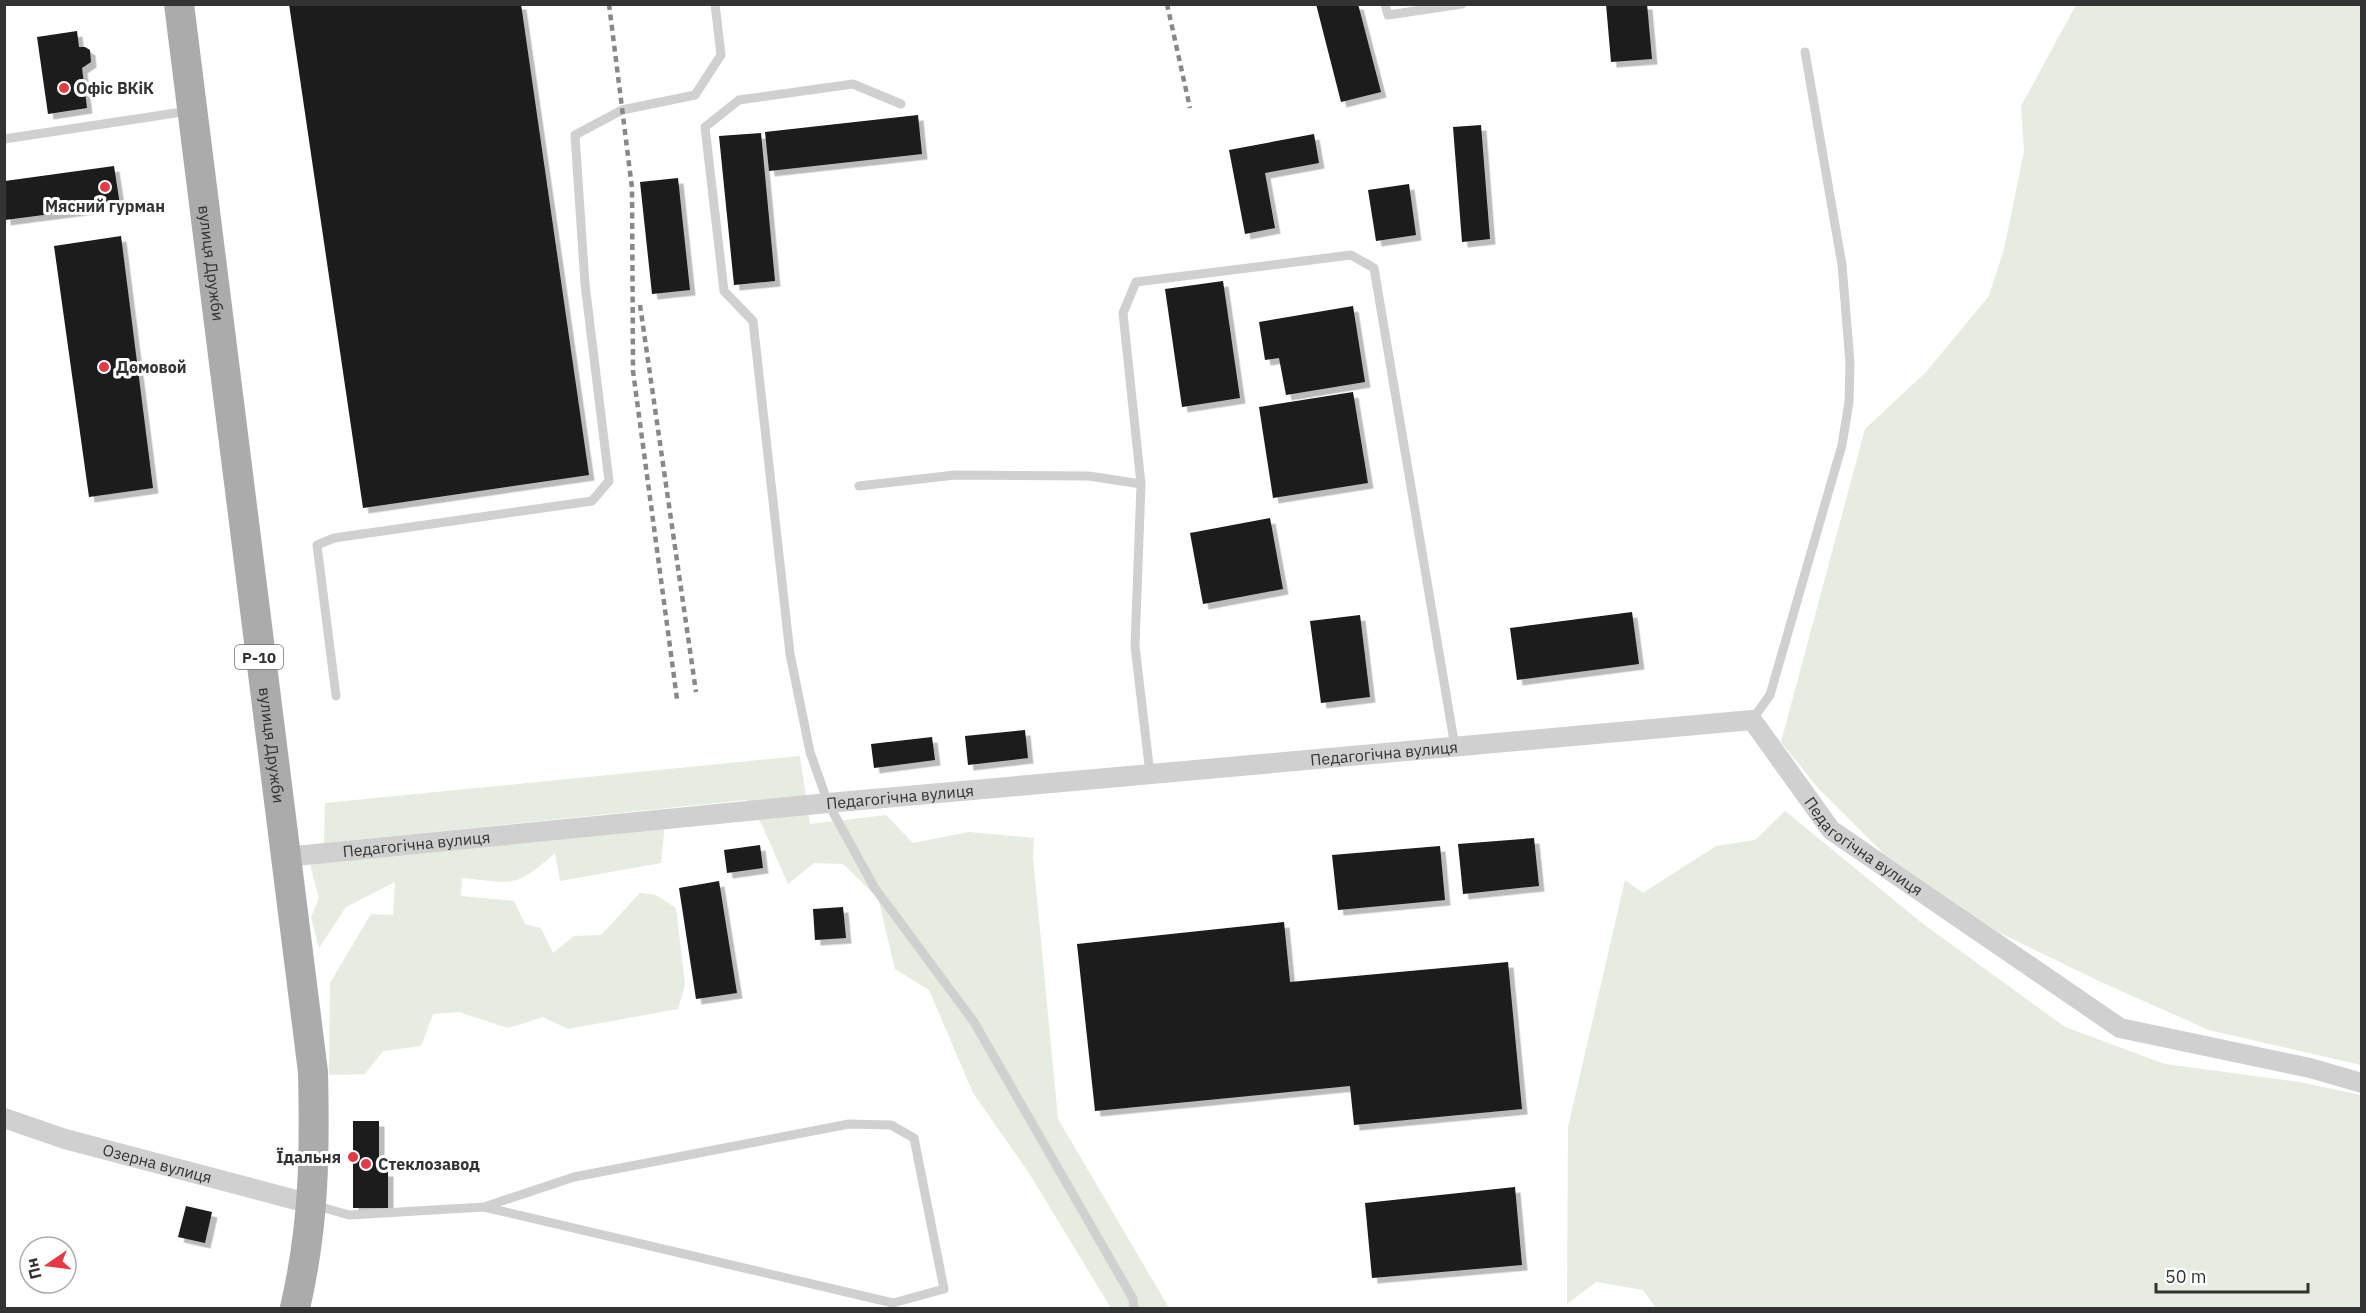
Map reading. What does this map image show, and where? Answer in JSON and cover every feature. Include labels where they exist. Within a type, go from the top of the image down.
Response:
[{"type":"main road","name":"вулиця Дружби","points":[[179,4],[313,1072],[315,1169],[305,1262],[295,1308]]},
{"type":"street","name":"Педагогічна вулиця","points":[[285,857],[828,803],[1752,720],[1831,830],[2120,1028],[2310,1068],[2361,1083]]},
{"type":"street","name":"Озерна вулиця","points":[[4,1118],[65,1139],[311,1204]]},
{"type":"lane","points":[[336,696],[316,545],[334,538],[591,501],[609,481],[585,285],[575,135],[622,110],[695,95],[721,55],[715,4]]},
{"type":"lane","points":[[1385,4],[1388,15],[1462,4]]},
{"type":"lane","points":[[1752,720],[1770,695],[1842,445],[1849,402],[1850,363],[1842,265],[1804,52]]},
{"type":"lane","points":[[901,104],[853,84],[739,100],[705,127],[724,291],[753,321],[790,654],[810,752],[828,803],[874,887],[974,1022],[1133,1299],[1134,1308]]},
{"type":"lane","points":[[4,139],[192,110]]},
{"type":"lane","points":[[1150,774],[1135,646],[1141,484],[1123,314],[1136,282],[1351,255],[1374,268],[1455,747]]},
{"type":"lane","points":[[859,486],[955,475],[1089,476],[1141,484]]},
{"type":"lane","points":[[311,1204],[349,1215],[484,1207],[574,1177],[849,1124],[891,1125],[914,1138],[944,1289],[893,1303],[484,1207]]},
{"type":"shaded area","points":[[2076,5],[2361,5],[2361,1065],[2209,1030],[2101,982],[1998,932],[1883,853],[1818,788],[1781,742],[1865,429],[1926,372],[1989,296],[2004,249],[2024,152],[2021,106]]},
{"type":"shaded area","points":[[800,756],[810,824],[886,815],[913,843],[969,832],[1034,838],[1033,857],[1058,1119],[1169,1308],[1111,1308],[1029,1173],[973,1093],[929,990],[895,969],[878,898],[843,864],[814,863],[788,884],[762,825],[746,800],[324,843],[325,803]]},
{"type":"shaded area","points":[[1785,811],[1922,923],[2065,1027],[2165,1064],[2300,1082],[2361,1095],[2361,1308],[1656,1308],[1643,1290],[1596,1282],[1567,1304],[1568,1127],[1625,880],[1643,893],[1716,846],[1755,840]]},
{"type":"shaded area","points":[[665,823],[661,863],[560,881],[555,853],[531,873],[513,881],[462,878],[461,896],[514,901],[525,924],[541,928],[553,953],[574,936],[601,935],[640,893],[656,895],[676,908],[685,985],[678,1009],[568,1029],[543,1017],[508,1028],[459,1012],[433,1014],[421,1046],[383,1051],[365,1074],[329,1075],[330,983],[371,914],[393,915],[395,882],[346,907],[319,948],[311,917],[319,898],[310,865],[325,858]]},
{"type":"building","points":[[289,4],[521,4],[589,475],[363,508]]},
{"type":"building","points":[[1316,4],[1358,4],[1381,92],[1341,102]]},
{"type":"building","points":[[1606,4],[1647,4],[1652,59],[1611,62]]},
{"type":"building","name":"Офіс ВКіК","points":[[77,31],[79,47],[90,50],[91,62],[82,68],[87,108],[48,114],[37,37]]},
{"type":"building","points":[[918,115],[922,154],[769,171],[765,132]]},
{"type":"building","points":[[1481,125],[1490,239],[1462,242],[1453,127]]},
{"type":"building","points":[[761,133],[775,281],[734,285],[719,136]]},
{"type":"building","points":[[1314,134],[1319,163],[1265,173],[1275,228],[1245,234],[1229,150]]},
{"type":"building","points":[[114,166],[120,205],[5,220],[5,181]]},
{"type":"building","points":[[678,178],[690,290],[652,294],[640,182]]},
{"type":"building","points":[[1409,184],[1416,235],[1376,241],[1368,190]]},
{"type":"building","name":"Домовой","points":[[121,236],[153,488],[89,497],[54,246]]},
{"type":"building","points":[[1223,281],[1240,398],[1182,407],[1165,289]]},
{"type":"building","points":[[1353,306],[1365,382],[1286,395],[1279,358],[1265,360],[1259,322]]},
{"type":"building","points":[[1353,392],[1368,483],[1273,498],[1259,407]]},
{"type":"building","points":[[1270,518],[1283,589],[1203,604],[1190,533]]},
{"type":"building","points":[[1632,612],[1639,664],[1517,680],[1510,628]]},
{"type":"building","points":[[1360,615],[1370,697],[1321,703],[1310,621]]},
{"type":"building","points":[[1025,730],[1028,758],[968,765],[965,736]]},
{"type":"building","points":[[932,737],[935,760],[874,768],[871,744]]},
{"type":"building","points":[[1534,838],[1539,886],[1463,894],[1458,844]]},
{"type":"building","points":[[760,845],[763,868],[727,873],[724,850]]},
{"type":"building","points":[[1440,846],[1445,900],[1338,910],[1332,855]]},
{"type":"building","points":[[719,881],[737,993],[696,999],[679,888]]},
{"type":"building","points":[[843,907],[846,938],[815,940],[813,909]]},
{"type":"building","points":[[1284,922],[1290,982],[1508,962],[1522,1109],[1354,1125],[1350,1086],[1095,1111],[1077,944]]},
{"type":"building","name":"Стеклозавод","points":[[353,1121],[379,1121],[379,1171],[388,1171],[388,1208],[353,1208]]},
{"type":"building","points":[[1515,1187],[1522,1265],[1372,1278],[1365,1203]]},
{"type":"building","points":[[186,1206],[212,1212],[205,1243],[178,1237]]},
{"type":"railway","points":[[609,4],[632,188],[633,371],[677,699]]},
{"type":"railway","points":[[1167,4],[1190,108]]},
{"type":"railway","points":[[640,305],[696,692]]},
{"type":"place","name":"Офіс ВКіК","points":[[64,88]]},
{"type":"place","name":"Мясний гурман","points":[[105,187]]},
{"type":"place","name":"Домовой","points":[[104,367]]},
{"type":"place","name":"Їдальня","points":[[353,1157]]},
{"type":"place","name":"Стеклозавод","points":[[366,1164]]}]
